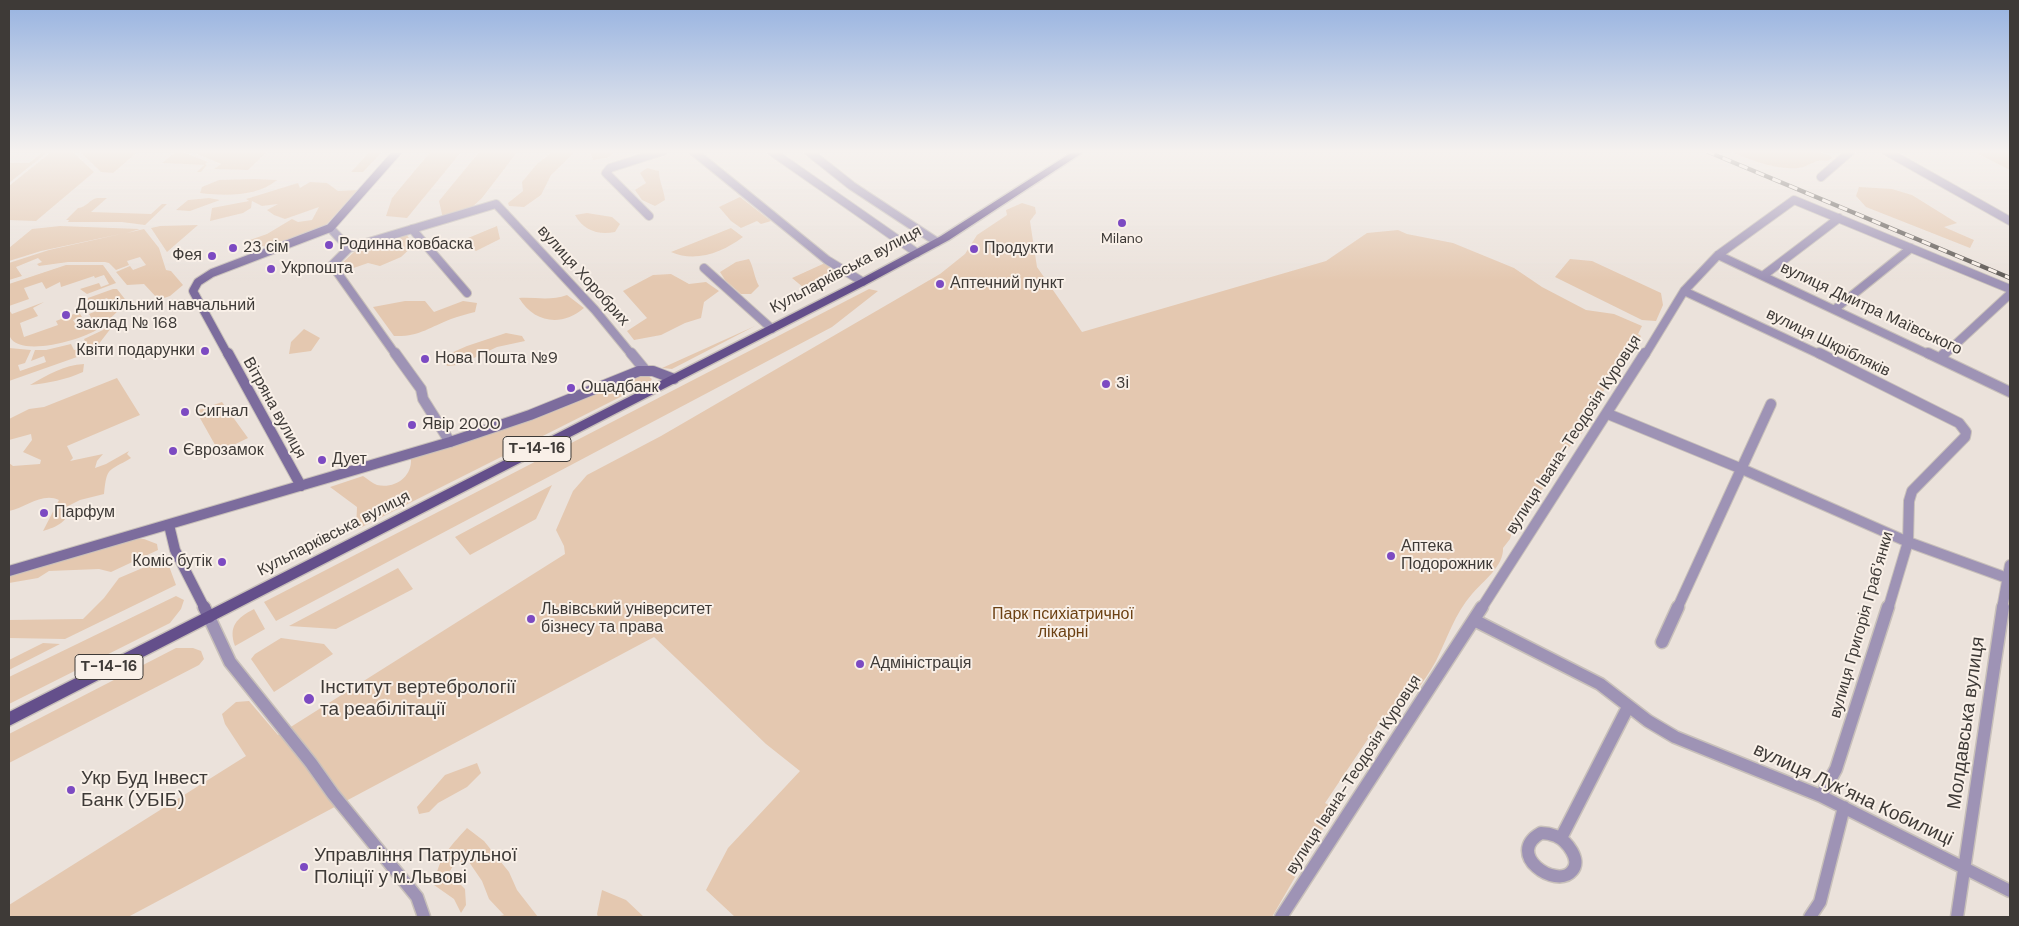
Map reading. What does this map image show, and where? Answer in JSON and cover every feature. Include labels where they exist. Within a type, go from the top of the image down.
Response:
[{"type":"main road","name":"Кульпарківська вулиця","points":[[9,719],[863,282],[938,242],[1013,194]]},
{"type":"street","points":[[360,194],[330,228],[349,248],[332,265],[421,389],[423,398],[450,442]]},
{"type":"street","points":[[627,194],[649,216]]},
{"type":"street","points":[[746,194],[827,260],[863,282]]},
{"type":"street","points":[[833,194],[917,253]]},
{"type":"street","points":[[865,194],[938,242]]},
{"type":"street","points":[[1963,194],[2010,221]]},
{"type":"street","name":"вулиця Івана-Теодозія Куровця","points":[[1281,917],[1608,414],[1684,291],[1718,255],[1794,200],[1839,218]]},
{"type":"street","name":"вулиця Хоробрих","points":[[349,248],[496,204],[595,310],[646,370]]},
{"type":"street","points":[[1764,275],[1839,218],[2010,289]]},
{"type":"street","name":"Вітряна вулиця","points":[[301,486],[192,291],[198,282],[212,273],[330,228]]},
{"type":"street","points":[[412,229],[467,293]]},
{"type":"street","points":[[1835,309],[1912,248]]},
{"type":"street","name":"вулиця Дмитра Маївського","points":[[1718,255],[2010,392]]},
{"type":"street","points":[[704,268],[772,329]]},
{"type":"street","name":"вулиця Шкрібляків","points":[[1684,291],[1822,355],[1959,423]]},
{"type":"street","points":[[1940,358],[2010,294]]},
{"type":"street","points":[[9,571],[450,442],[530,415],[646,370],[674,379]]},
{"type":"street","points":[[1662,642],[1771,404]]},
{"type":"street","points":[[1608,414],[1742,469],[1908,542],[2007,578]]},
{"type":"street","name":"вулиця Григорія Грабʼянки","points":[[1821,796],[1836,769],[1908,542],[1909,501],[1912,491],[1965,437],[1964,428],[1959,423]]},
{"type":"street","points":[[169,525],[175,550],[230,662],[311,763],[333,794],[417,897],[424,917]]},
{"type":"street","name":"Молдавська вулиця","points":[[1957,917],[2010,565]]},
{"type":"street","name":"вулиця Лукʼяна Кобилиці","points":[[1474,620],[1600,684],[1628,706],[1675,737],[1821,796],[2010,890]]},
{"type":"street","points":[[1561,838],[1628,706]]},
{"type":"street","points":[[1810,917],[1820,902],[1844,807]]},
{"type":"green space","points":[[9,194],[68,194],[36,221],[9,220]]},
{"type":"green space","points":[[262,194],[355,194],[323,228],[272,249],[247,241],[267,234],[292,219],[298,222],[312,220],[319,207],[285,219],[267,210],[278,204],[262,206],[252,201],[251,208],[243,213],[210,221],[212,208],[249,201],[246,199]]},
{"type":"green space","points":[[395,194],[427,194],[407,218],[386,216]]},
{"type":"green space","points":[[445,194],[485,194],[469,210],[444,223],[439,201]]},
{"type":"green space","points":[[519,194],[541,194],[524,207],[509,206],[508,203]]},
{"type":"green space","points":[[638,194],[664,194],[665,200],[655,206],[642,200]]},
{"type":"green space","points":[[1857,194],[1912,195],[1957,223],[1944,227],[1974,240],[1970,248],[1866,207],[1856,196]]},
{"type":"green space","points":[[740,197],[771,221],[761,224],[757,221],[741,228],[731,221],[719,207]]},
{"type":"green space","points":[[97,198],[107,198],[91,212],[151,214],[162,204],[167,204],[145,225],[122,222],[68,222],[69,220],[66,220],[78,208]]},
{"type":"green space","points":[[209,198],[220,200],[190,211],[176,210],[188,200]]},
{"type":"green space","name":"Парк психіатричної лікарні","points":[[1022,203],[1035,207],[1036,213],[1030,221],[1037,267],[1082,332],[1326,261],[1367,233],[1398,230],[1407,234],[1453,243],[1514,268],[1542,287],[1586,310],[1614,314],[1642,326],[1638,334],[1641,336],[1594,405],[1583,432],[1562,455],[1546,486],[1521,508],[1517,514],[1510,539],[1503,548],[1497,567],[1466,601],[1436,661],[1414,695],[1388,726],[1380,721],[1325,803],[1335,808],[1272,917],[735,917],[706,890],[728,848],[800,771],[766,744],[654,637],[128,917],[9,917],[9,905],[246,756],[225,724],[222,714],[236,702],[249,701],[278,735],[565,554],[564,546],[556,530],[573,491],[587,475],[661,436],[940,274],[965,254],[977,235],[1007,215],[1006,210]]},
{"type":"green space","points":[[587,213],[612,217],[620,224],[615,232],[603,233],[592,231],[583,225],[575,215]]},
{"type":"green space","points":[[198,225],[167,252],[151,228],[160,226]]},
{"type":"green space","points":[[60,226],[140,229],[127,233],[144,229],[159,248],[166,270],[171,271],[183,285],[170,296],[140,306],[158,299],[144,284],[127,285],[116,272],[130,266],[133,270],[146,265],[140,257],[127,261],[129,265],[116,270],[109,263],[105,262],[68,262],[39,266],[37,264],[42,262],[38,258],[16,267],[22,276],[9,280],[9,263],[49,250],[125,233],[41,251],[9,261],[9,248],[32,229]]},
{"type":"green space","points":[[497,226],[500,239],[476,251],[467,245],[468,238]]},
{"type":"green space","points":[[731,228],[743,237],[718,251],[699,256],[680,255],[671,252]]},
{"type":"green space","points":[[406,234],[414,245],[401,257],[380,266],[368,263],[345,271],[341,264],[354,252]]},
{"type":"green space","points":[[749,259],[759,286],[751,294],[741,294],[725,280],[720,272],[736,262]]},
{"type":"green space","points":[[1570,259],[1592,261],[1661,293],[1663,305],[1656,321],[1642,320],[1555,277]]},
{"type":"green space","points":[[825,263],[844,277],[810,293],[792,278]]},
{"type":"green space","points":[[66,265],[103,265],[116,283],[87,294],[80,289],[99,283],[101,287],[109,284],[104,275],[95,278],[94,276],[61,287],[60,282],[46,289],[42,282],[24,288],[29,299],[9,306],[9,284]]},
{"type":"green space","points":[[671,274],[689,284],[706,282],[719,291],[704,302],[701,318],[685,323],[661,335],[634,340],[627,331],[647,318],[623,291],[653,275]]},
{"type":"green space","points":[[117,289],[128,303],[91,333],[53,345],[39,346],[26,346],[16,343],[10,337],[8,328],[9,310],[12,314],[44,302],[33,308],[38,316],[20,323],[24,337],[58,325],[56,321],[79,312],[82,317],[73,320],[79,330],[95,324],[89,314],[111,305],[107,298],[88,305],[88,298]]},
{"type":"green space","points":[[869,289],[878,291],[832,327],[276,621],[264,602]]},
{"type":"green space","points":[[567,295],[584,308],[576,314],[558,320],[549,320],[532,313],[519,298],[549,298]]},
{"type":"green space","points":[[405,301],[425,301],[434,312],[463,301],[477,303],[475,312],[451,319],[424,331],[410,335],[394,336],[373,307]]},
{"type":"green space","points":[[118,319],[98,345],[77,357],[9,381],[9,348],[31,350],[25,363],[18,365],[20,371],[46,362],[44,356],[31,361],[35,350],[46,350],[71,344],[74,350],[87,346],[84,339],[103,330],[114,320]]},
{"type":"green space","points":[[755,326],[672,369],[662,368]]},
{"type":"green space","points":[[304,329],[320,338],[311,351],[289,354],[291,342]]},
{"type":"green space","points":[[506,333],[522,336],[525,341],[497,347],[474,358],[464,359],[457,365],[448,366],[442,363],[442,357],[467,346]]},
{"type":"green space","points":[[84,364],[83,372],[76,375],[57,381],[30,385],[63,368]]},
{"type":"green space","points":[[637,376],[648,376],[652,379],[650,382],[356,530],[357,507],[330,487],[363,476],[377,485],[384,486],[396,483],[409,471],[411,459],[527,420]]},
{"type":"green space","points":[[117,378],[140,415],[67,446],[73,458],[70,461],[103,454],[97,461],[95,468],[129,451],[127,454],[131,458],[113,468],[108,474],[104,494],[80,500],[68,506],[67,516],[61,523],[43,531],[59,500],[53,498],[40,499],[9,511],[9,463],[13,466],[40,464],[41,460],[23,452],[32,440],[31,434],[9,440],[9,419],[29,409],[44,407]]},
{"type":"green space","points":[[222,402],[248,438],[219,452],[196,411]]},
{"type":"green space","points":[[552,485],[536,519],[470,555],[455,537]]},
{"type":"green space","points":[[132,539],[144,539],[157,544],[158,550],[111,572],[99,569],[49,571],[38,578],[9,583],[9,577]]},
{"type":"green space","points":[[166,558],[176,585],[65,639],[9,638],[9,620],[83,619],[104,598],[119,578]]},
{"type":"green space","points":[[398,568],[413,589],[336,629],[289,626]]},
{"type":"green space","points":[[176,596],[184,600],[181,609],[170,623],[9,704],[9,677]]},
{"type":"green space","points":[[254,609],[265,629],[235,646],[233,628],[239,619]]},
{"type":"green space","points":[[281,638],[324,644],[333,654],[274,692],[251,659],[255,654]]},
{"type":"green space","points":[[43,643],[60,644],[9,670],[9,660]]},
{"type":"green space","points":[[176,648],[193,648],[201,651],[204,659],[199,665],[9,763],[9,734]]},
{"type":"green space","points":[[477,763],[481,773],[467,787],[438,803],[429,812],[419,814],[417,807],[445,775]]},
{"type":"green space","points":[[467,828],[484,841],[509,872],[517,890],[538,917],[496,917],[504,915],[489,899],[482,881],[469,862],[455,862],[449,873],[465,889],[466,905],[461,913],[454,899],[434,885],[445,854]]},
{"type":"green space","points":[[602,890],[626,900],[644,917],[598,917]]},
{"type":"railway","points":[[1809,194],[2010,278]]},
{"type":"place","name":"Milano","points":[[1122,223]]},
{"type":"place","name":"Родинна ковбаска","points":[[329,245]]},
{"type":"place","name":"23 сім","points":[[233,248]]},
{"type":"place","name":"Продукти","points":[[974,249]]},
{"type":"place","name":"Фея","points":[[212,256]]},
{"type":"place","name":"Укрпошта","points":[[271,269]]},
{"type":"place","name":"Аптечний пункт","points":[[940,284]]},
{"type":"place","name":"Дошкільний навчальний заклад № 168","points":[[66,315]]},
{"type":"place","name":"Квіти подарунки","points":[[205,351]]},
{"type":"place","name":"Нова Пошта №9","points":[[425,359]]},
{"type":"place","name":"3і","points":[[1106,384]]},
{"type":"place","name":"Ощадбанк","points":[[571,388]]},
{"type":"place","name":"Сигнал","points":[[185,412]]},
{"type":"place","name":"Явір 2000","points":[[412,425]]},
{"type":"place","name":"Єврозамок","points":[[173,451]]},
{"type":"place","name":"Дует","points":[[322,460]]},
{"type":"place","name":"Парфум","points":[[44,513]]},
{"type":"place","name":"Аптека Подорожник","points":[[1391,556]]},
{"type":"place","name":"Коміс бутік","points":[[222,562]]},
{"type":"place","name":"Львівський університет бізнесу та права","points":[[531,619]]},
{"type":"place","name":"Адміністрація","points":[[860,664]]},
{"type":"place","name":"Інститут вертебрології та реабілітації","points":[[309,699]]},
{"type":"place","name":"Укр Буд Інвест Банк (УБІБ)","points":[[71,790]]},
{"type":"place","name":"Управління Патрульної Поліції у м.Львові","points":[[304,867]]}]
